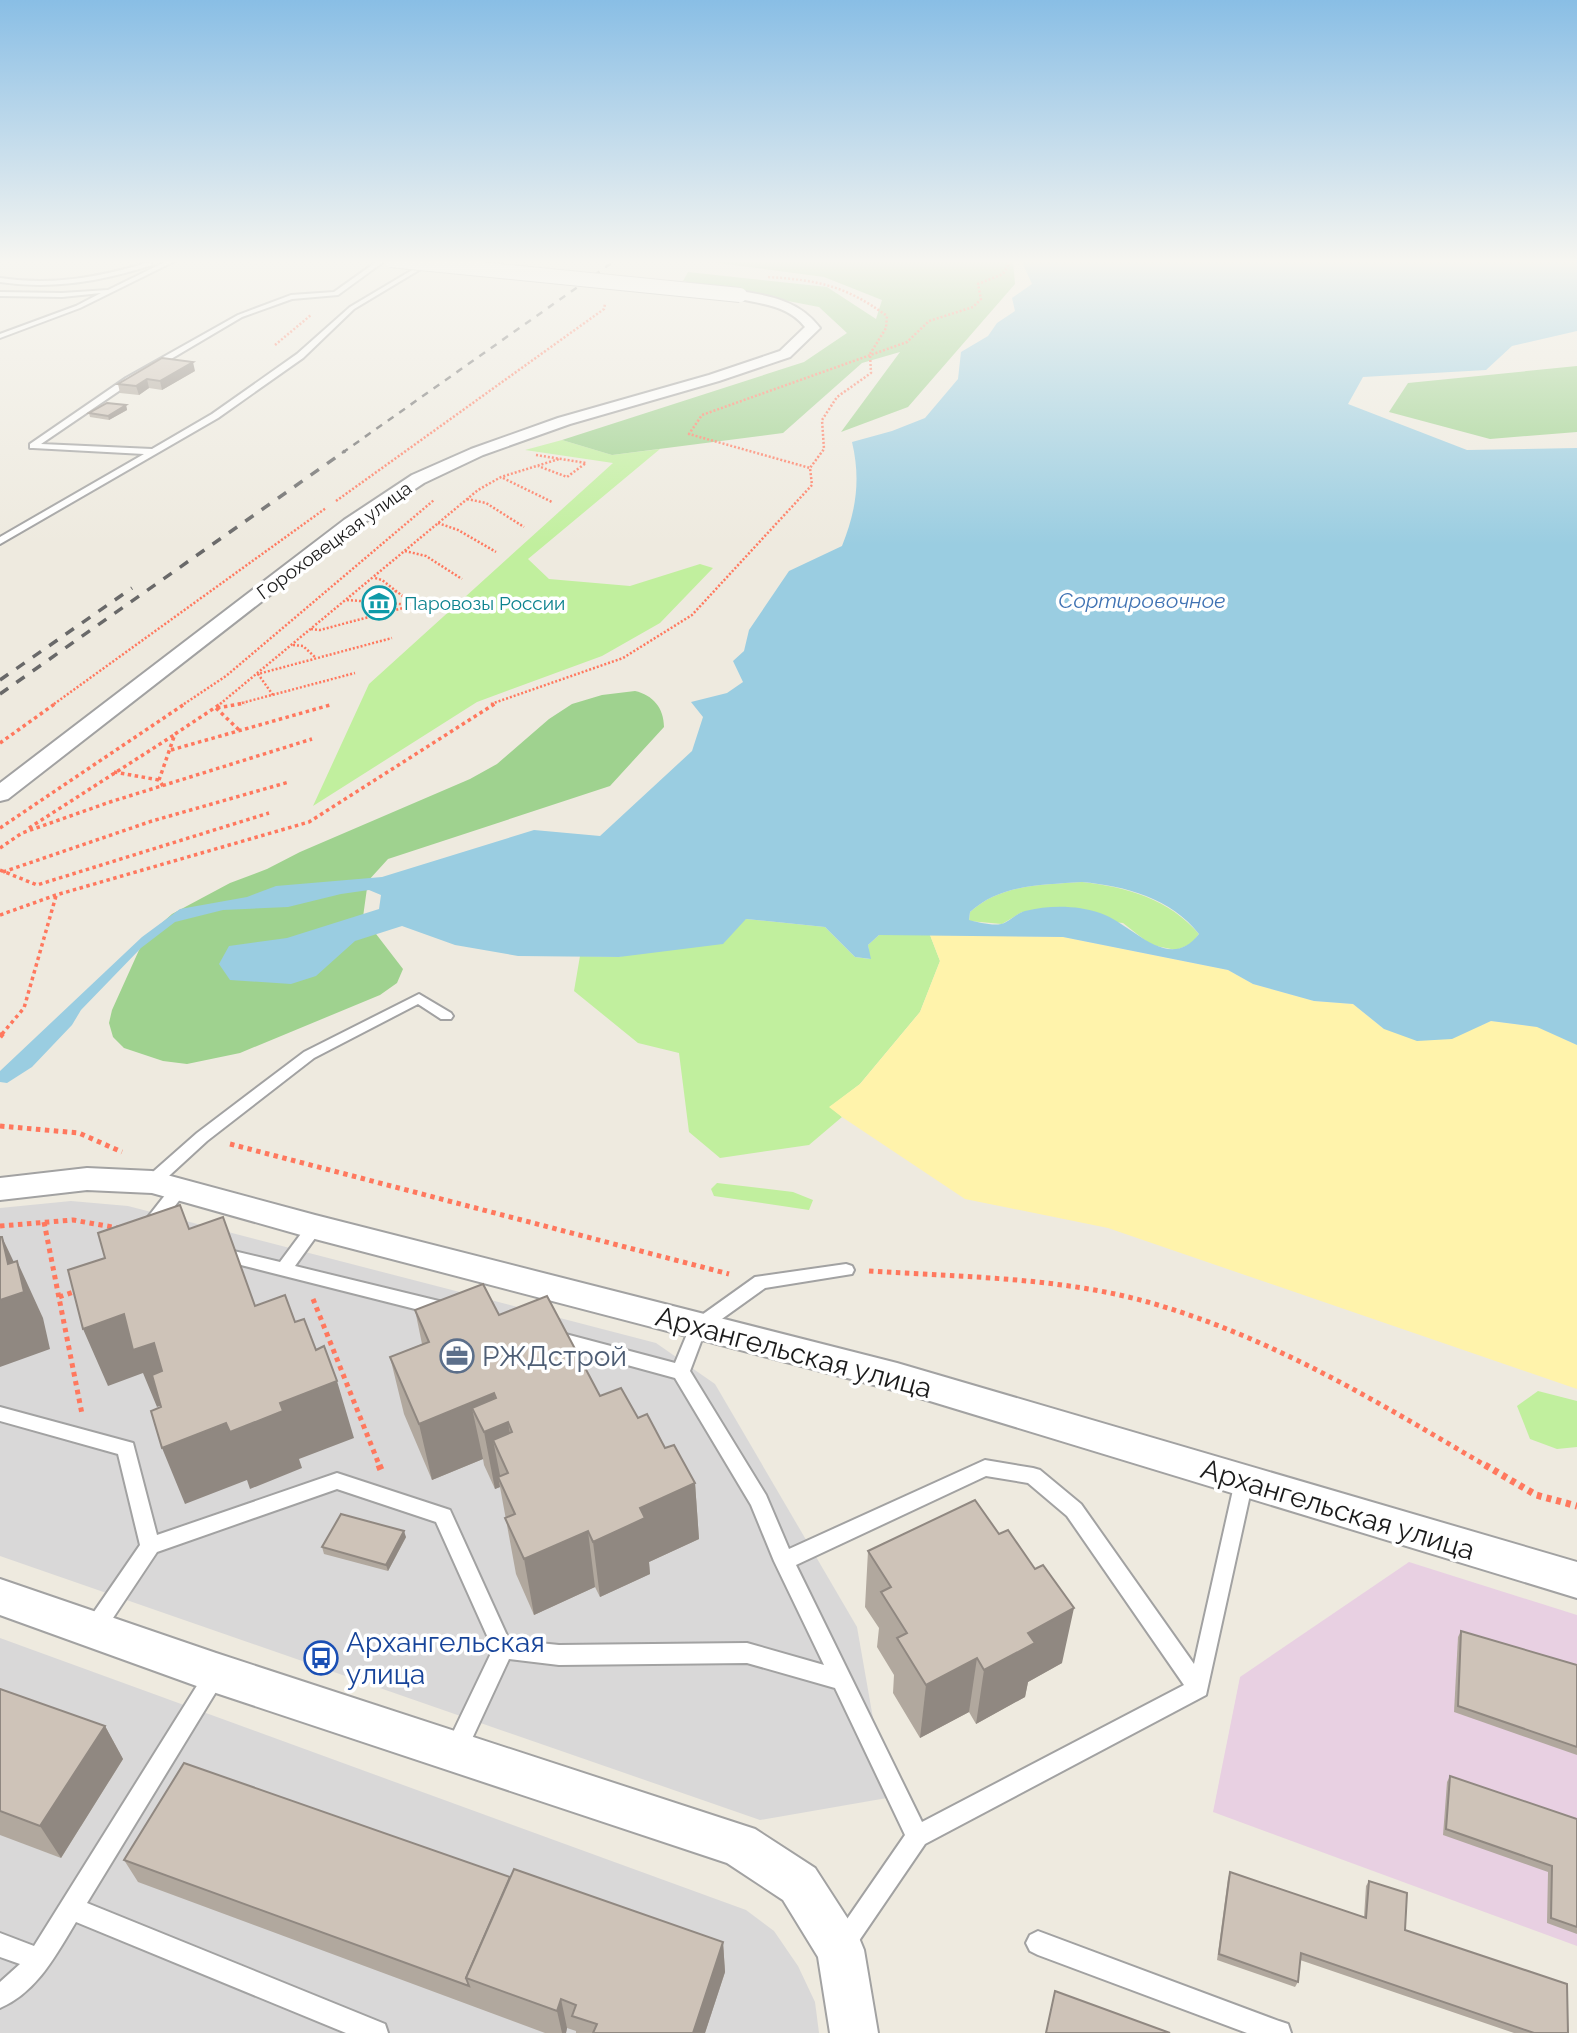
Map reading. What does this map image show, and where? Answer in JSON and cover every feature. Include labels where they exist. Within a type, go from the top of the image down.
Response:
[{"type":"street","name":"Гороховецкая улица","points":[[0,794],[350,524],[418,479],[477,452],[564,421],[714,378],[782,355]]},
{"type":"street","name":"Архангельская улица","points":[[0,1189],[87,1179],[166,1186],[897,1377],[1577,1580]]},
{"type":"street","points":[[0,1597],[216,1673],[739,1845],[799,1884],[840,1950],[854,2033]]},
{"type":"lane","points":[[156,452],[33,446],[129,380],[173,355]]},
{"type":"lane","points":[[0,541],[215,416],[301,355]]},
{"type":"lane","points":[[149,1237],[166,1186],[202,1137],[309,1055],[419,998],[446,1016]]},
{"type":"lane","points":[[294,1270],[315,1227]]},
{"type":"lane","points":[[207,1250],[465,1315]]},
{"type":"lane","points":[[681,1371],[698,1327],[761,1282],[846,1269]]},
{"type":"lane","points":[[532,1333],[681,1371],[759,1501],[784,1561],[917,1836]]},
{"type":"lane","points":[[0,1415],[126,1448],[150,1546]]},
{"type":"lane","points":[[784,1561],[985,1468],[1033,1476],[1074,1510],[1199,1688]]},
{"type":"lane","points":[[1199,1688],[1244,1480]]},
{"type":"lane","points":[[93,1630],[150,1546],[337,1481],[443,1516],[503,1649],[454,1752]]},
{"type":"lane","points":[[503,1649],[559,1656],[747,1653],[841,1680]]},
{"type":"lane","points":[[0,1996],[18,1984],[39,1960],[216,1673]]},
{"type":"lane","points":[[840,1950],[917,1836],[1199,1688]]},
{"type":"lane","points":[[72,1909],[376,2033]]},
{"type":"lane","points":[[1038,1943],[1279,2033]]},
{"type":"lane","points":[[0,1945],[39,1960]]},
{"type":"path","points":[[0,743],[540,355]]},
{"type":"path","points":[[810,468],[689,434],[702,415],[868,355]]},
{"type":"path","points":[[0,915],[56,895],[309,822],[489,705],[623,658],[692,615],[754,552],[812,485],[810,468],[824,449],[822,420],[837,397],[871,373],[870,355]]},
{"type":"path","points":[[528,454],[586,463],[567,477],[538,466]]},
{"type":"path","points":[[0,848],[113,772],[216,708],[467,499],[501,477],[560,459]]},
{"type":"path","points":[[501,477],[552,502]]},
{"type":"path","points":[[0,828],[226,676],[443,494]]},
{"type":"path","points":[[467,499],[486,503],[524,527]]},
{"type":"path","points":[[437,523],[458,530],[496,552]]},
{"type":"path","points":[[405,551],[426,556],[462,579]]},
{"type":"path","points":[[374,578],[382,579],[414,605]]},
{"type":"path","points":[[382,603],[396,591]]},
{"type":"path","points":[[347,600],[426,606]]},
{"type":"path","points":[[382,603],[383,614]]},
{"type":"path","points":[[312,629],[320,631],[414,605]]},
{"type":"path","points":[[258,674],[392,638]]},
{"type":"path","points":[[293,645],[303,646],[317,659]]},
{"type":"path","points":[[216,708],[355,673]]},
{"type":"path","points":[[258,674],[273,695]]},
{"type":"path","points":[[171,750],[330,705]]},
{"type":"path","points":[[216,708],[240,730]]},
{"type":"path","points":[[159,780],[175,734]]},
{"type":"path","points":[[22,833],[312,739]]},
{"type":"path","points":[[113,772],[159,780],[163,786]]},
{"type":"path","points":[[1,871],[152,821],[289,782]]},
{"type":"path","points":[[1,871],[37,886],[269,813]]},
{"type":"path","points":[[0,1037],[23,1008],[56,895]]},
{"type":"path","points":[[0,1126],[79,1133],[119,1149],[166,1186]]},
{"type":"path","points":[[202,1137],[761,1282]]},
{"type":"path","points":[[0,1226],[73,1220],[104,1224],[149,1237]]},
{"type":"path","points":[[44,1222],[87,1438]]},
{"type":"path","points":[[846,1269],[1031,1281],[1143,1301],[1241,1335],[1341,1381],[1536,1495],[1577,1506]]},
{"type":"path","points":[[294,1270],[392,1499]]},
{"type":"path","points":[[59,1297],[82,1289]]},
{"type":"shaded area","points":[[71,1201],[128,1206],[656,1343],[715,1384],[857,1627],[887,1798],[760,1820],[0,1556],[0,1208]]},
{"type":"shaded area","points":[[1409,1562],[1577,1615],[1577,1946],[1213,1812],[1240,1677]]},
{"type":"shaded area","points":[[0,1638],[746,1910],[774,1931],[798,1966],[815,2002],[819,2033],[0,2033]]},
{"type":"green space","points":[[815,355],[890,355],[862,363],[783,433],[612,455],[562,440],[804,362]]},
{"type":"green space","points":[[898,355],[953,355],[908,407],[841,432]]},
{"type":"green space","points":[[1577,366],[1577,432],[1490,439],[1389,412],[1408,383]]},
{"type":"green space","points":[[562,440],[612,455],[660,449],[528,559],[549,579],[630,586],[700,564],[713,568],[660,623],[602,656],[477,702],[313,806],[369,684],[613,463],[525,450]]},
{"type":"green space","points":[[635,691],[656,703],[662,714],[664,727],[610,786],[388,859],[368,881],[363,917],[403,969],[397,983],[380,995],[240,1053],[187,1064],[163,1061],[124,1048],[113,1037],[109,1023],[112,1010],[144,939],[172,914],[230,883],[470,779],[497,764],[549,719],[572,704],[602,695]]},
{"type":"green space","points":[[1082,882],[1131,891],[1161,903],[1199,934],[1191,944],[1176,950],[1151,945],[1123,923],[1022,912],[1002,924],[969,921],[970,912],[982,903],[1009,891],[1037,885]]},
{"type":"green space","points":[[746,919],[825,927],[855,957],[870,959],[868,945],[879,935],[930,935],[940,961],[920,1012],[860,1084],[830,1107],[842,1117],[809,1145],[720,1158],[689,1132],[679,1053],[638,1043],[574,991],[580,956],[619,957]]},
{"type":"green space","points":[[717,1183],[793,1192],[813,1200],[809,1210],[714,1196],[711,1189]]},
{"type":"green space","points":[[1538,1391],[1577,1401],[1577,1447],[1557,1449],[1530,1439],[1517,1406]]},
{"type":"sand","points":[[930,935],[1063,937],[1228,970],[1253,984],[1314,1001],[1353,1004],[1384,1029],[1475,1028],[1491,1021],[1538,1027],[1577,1045],[1577,1389],[1108,1228],[965,1199],[842,1117],[829,1107],[860,1084],[920,1012],[940,961]]},
{"type":"water","name":"Сортировочное","points":[[961,355],[1502,355],[1486,370],[1363,377],[1348,404],[1467,450],[1577,448],[1577,1045],[1537,1027],[1491,1021],[1452,1039],[1417,1041],[1384,1029],[1353,1004],[1314,1001],[1253,984],[1228,970],[1063,937],[879,935],[868,945],[871,959],[855,957],[825,927],[746,919],[723,944],[619,957],[518,956],[455,945],[402,926],[355,941],[316,976],[291,984],[230,980],[219,964],[229,946],[287,938],[379,909],[381,895],[369,890],[288,907],[223,910],[175,922],[141,948],[81,1010],[72,1025],[32,1067],[7,1083],[0,1082],[0,1071],[142,937],[180,909],[247,897],[276,886],[382,877],[534,830],[600,836],[692,751],[703,717],[691,702],[727,693],[743,682],[733,661],[744,651],[749,630],[789,571],[842,546],[856,495],[852,442],[925,418],[958,379]],"holes":[[[1082,882],[1114,887],[1161,903],[1175,911],[1199,934],[1187,945],[1175,949],[1163,948],[1100,913],[1072,907],[1025,911],[997,924],[969,920],[970,912],[982,903],[1009,891]]]},
{"type":"building","points":[[162,358],[193,362],[160,381],[147,379],[136,386],[118,384]]},
{"type":"building","points":[[107,403],[126,405],[108,416],[89,413]]},
{"type":"building","points":[[180,1205],[189,1229],[223,1217],[255,1306],[285,1295],[295,1322],[304,1319],[316,1350],[324,1346],[337,1381],[280,1403],[283,1411],[230,1432],[226,1423],[162,1448],[151,1411],[161,1407],[152,1375],[162,1371],[154,1343],[133,1350],[124,1314],[83,1329],[68,1270],[105,1258],[98,1233]]},
{"type":"building","points":[[0,1237],[8,1264],[17,1261],[24,1292],[0,1300]]},
{"type":"building","points":[[483,1284],[499,1315],[547,1296],[600,1396],[621,1388],[638,1418],[647,1414],[665,1448],[674,1445],[695,1483],[640,1508],[645,1518],[593,1542],[588,1531],[524,1559],[505,1518],[515,1514],[498,1477],[508,1473],[493,1440],[512,1432],[508,1422],[484,1432],[472,1408],[496,1398],[494,1393],[419,1424],[390,1357],[429,1342],[415,1310]]},
{"type":"building","points":[[975,1500],[999,1534],[1008,1530],[1035,1569],[1043,1565],[1074,1608],[1028,1633],[1035,1643],[984,1670],[977,1658],[926,1685],[897,1638],[907,1633],[881,1592],[891,1587],[868,1551]]},
{"type":"building","points":[[341,1514],[404,1531],[386,1565],[322,1547]]},
{"type":"building","points":[[1461,1631],[1577,1665],[1577,1747],[1458,1706]]},
{"type":"building","points":[[0,1689],[105,1726],[40,1826],[0,1811]]},
{"type":"building","points":[[184,1763],[510,1877],[466,1978],[469,1986],[124,1860]]},
{"type":"building","points":[[1450,1776],[1577,1819],[1577,1927],[1551,1918],[1552,1866],[1446,1829]]},
{"type":"building","points":[[514,1869],[723,1942],[693,2033],[593,2033],[597,2024],[572,2016],[576,2005],[561,1999],[557,2011],[466,1978]]},
{"type":"building","points":[[1230,1872],[1366,1918],[1369,1881],[1407,1893],[1405,1930],[1567,1984],[1568,2033],[1534,2033],[1301,1953],[1298,1982],[1219,1954]]},
{"type":"building","points":[[1055,1991],[1170,2033],[1046,2033]]},
{"type":"railway","points":[[342,453],[481,355]]},
{"type":"railway","points":[[0,694],[345,451]]},
{"type":"railway","points":[[0,680],[132,588]]},
{"type":"place","name":"Паровозы России","points":[[379,603]]},
{"type":"place","name":"РЖДстрой","points":[[457,1356]]},
{"type":"place","name":"Архангельская улица","points":[[321,1658]]}]
